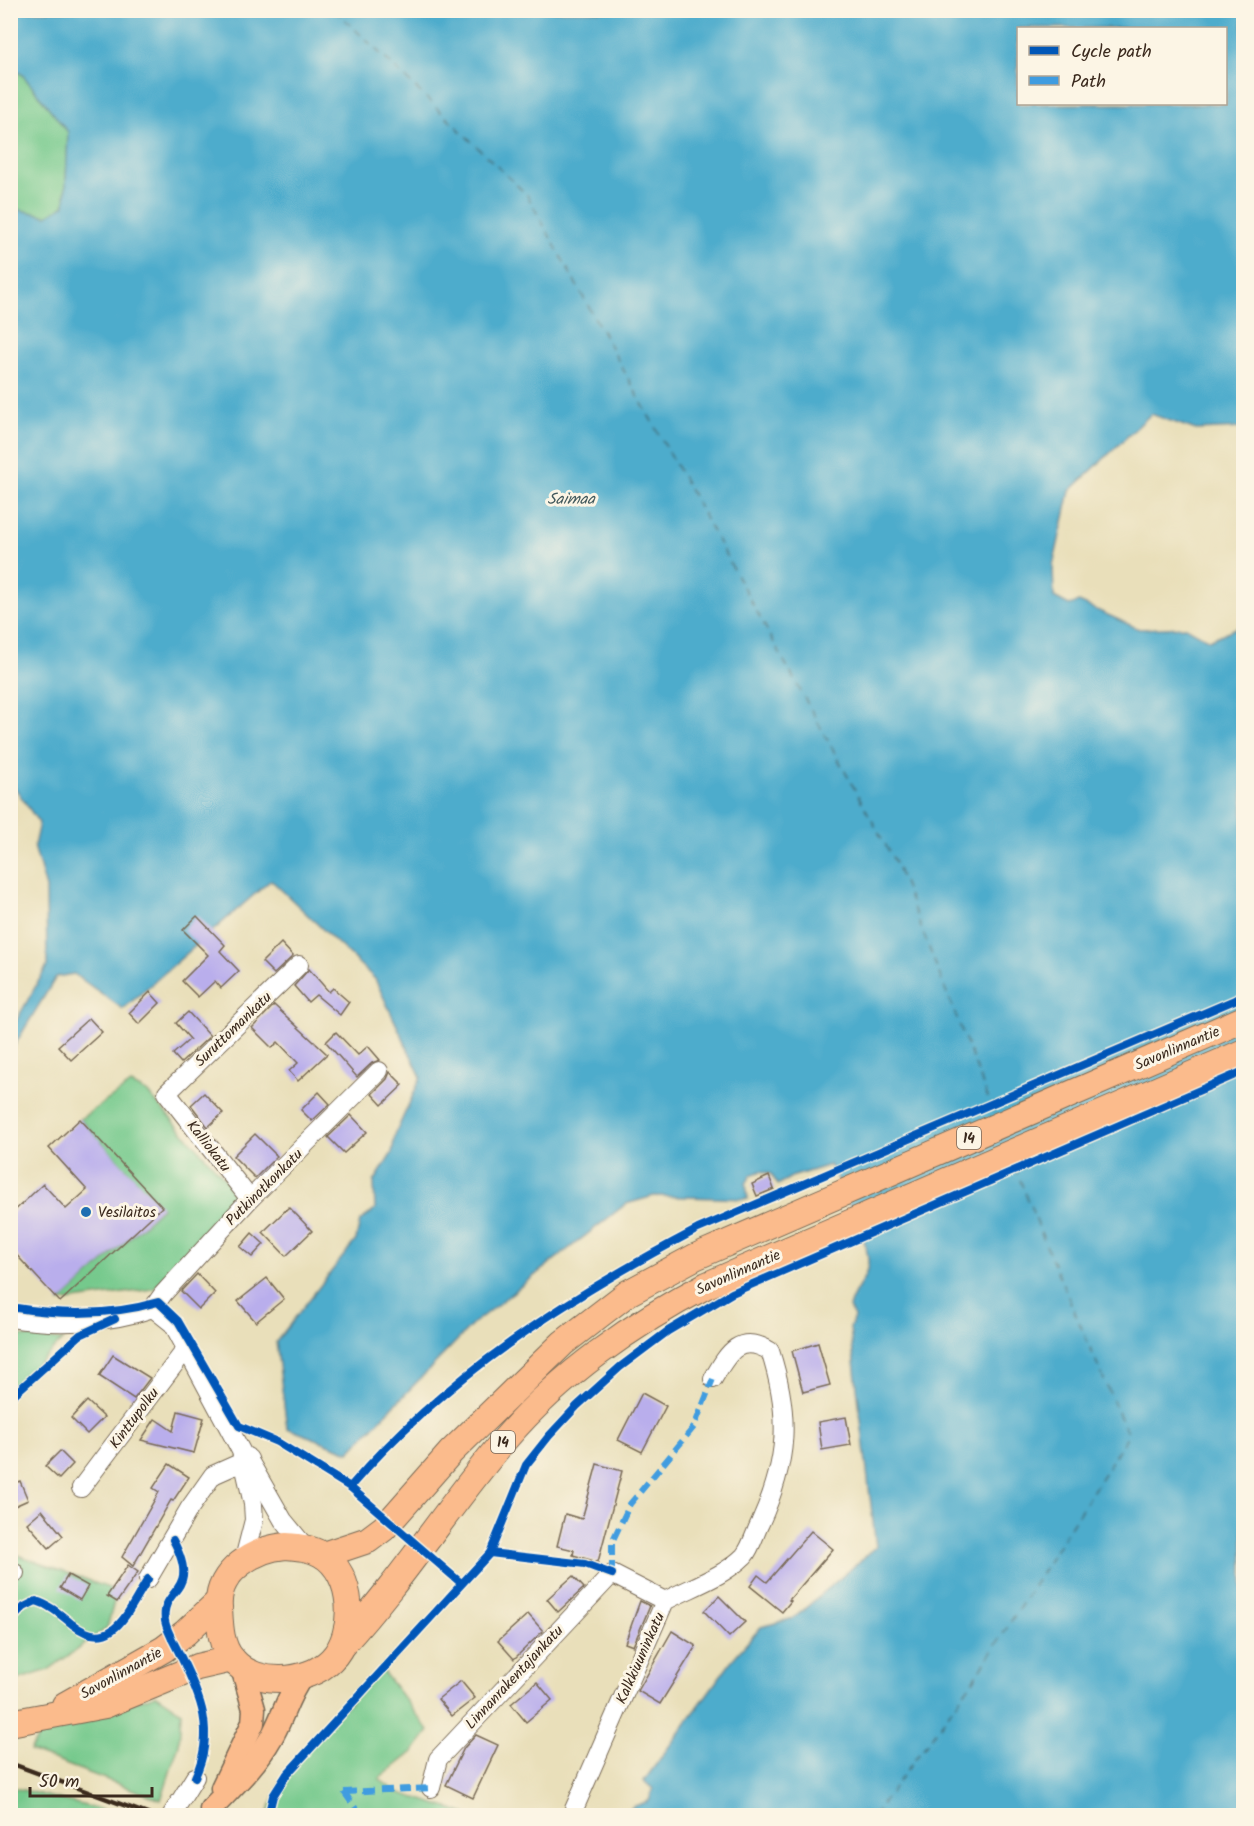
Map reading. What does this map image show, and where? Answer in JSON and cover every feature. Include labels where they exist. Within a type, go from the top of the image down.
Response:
[{"type":"highway","name":"Savonlinnantie","points":[[314,1552],[368,1540],[384,1528],[451,1452],[563,1343],[628,1293],[695,1257],[1244,1019]]},
{"type":"highway","name":"Savonlinnantie","points":[[342,1644],[372,1613],[507,1437],[554,1391],[605,1349],[650,1318],[707,1285],[1244,1052]]},
{"type":"highway","name":"14","points":[[218,1602],[228,1579],[244,1559],[271,1547],[314,1552]]},
{"type":"highway","points":[[314,1552],[340,1574],[346,1590],[348,1609],[342,1644]]},
{"type":"highway","name":"Savonlinnantie","points":[[45,1715],[164,1649],[218,1602]]},
{"type":"highway","points":[[218,1602],[220,1628],[237,1664]]},
{"type":"highway","name":"14","points":[[237,1664],[269,1678],[285,1680],[302,1676],[330,1662],[342,1644]]},
{"type":"highway","name":"Savonlinnantie","points":[[10,1724],[45,1715],[105,1705],[197,1666],[237,1664]]},
{"type":"main road","points":[[209,1812],[252,1723],[254,1709],[237,1664]]},
{"type":"main road","points":[[209,1812],[258,1758],[272,1738],[292,1689],[302,1676]]},
{"type":"street","name":"Suruttomankatu","points":[[167,1093],[299,965]]},
{"type":"street","name":"Putkinotkonkatu","points":[[153,1308],[163,1294],[250,1199],[379,1071]]},
{"type":"street","name":"Kalliokatu","points":[[167,1093],[250,1199]]},
{"type":"street","points":[[10,1318],[29,1321],[115,1319],[153,1308],[173,1324],[242,1454],[283,1520],[314,1552]]},
{"type":"street","name":"Kalkkiuuninkatu","points":[[571,1815],[665,1601],[725,1572],[746,1554],[768,1504],[783,1459],[781,1389],[770,1351],[752,1344],[737,1345],[727,1355],[713,1379]]},
{"type":"street","name":"Kinttupolku","points":[[81,1488],[186,1349]]},
{"type":"street","points":[[242,1454],[253,1504],[254,1520],[244,1559]]},
{"type":"street","points":[[148,1579],[173,1540],[189,1509],[213,1475],[242,1454]]},
{"type":"street","name":"Linnanrakentajankatu","points":[[431,1788],[438,1759],[612,1574],[665,1601]]},
{"type":"street","points":[[171,1815],[195,1778]]},
{"type":"green space","points":[[10,69],[22,74],[68,132],[65,205],[48,216],[11,208]]},
{"type":"green space","points":[[131,1084],[147,1092],[230,1184],[237,1196],[231,1215],[153,1289],[60,1302],[162,1208],[80,1119]]},
{"type":"green space","points":[[10,1335],[63,1340],[11,1389]]},
{"type":"green space","points":[[10,1552],[117,1591],[107,1628],[48,1670],[11,1682]]},
{"type":"green space","points":[[381,1669],[429,1731],[413,1752],[379,1779],[397,1792],[470,1815],[269,1815],[268,1811],[291,1763]]},
{"type":"green space","points":[[156,1695],[181,1712],[179,1744],[161,1800],[30,1751],[42,1730]]},
{"type":"green space","points":[[11,1787],[122,1815],[11,1815]]},
{"type":"water","name":"Saimaa","points":[[11,11],[1243,11],[1243,428],[1196,430],[1151,414],[1070,491],[1053,566],[1054,597],[1069,605],[1079,602],[1139,629],[1186,627],[1209,640],[1243,625],[1243,1815],[627,1815],[632,1807],[649,1801],[653,1789],[644,1781],[732,1660],[761,1627],[794,1618],[876,1547],[850,1328],[854,1317],[849,1308],[867,1270],[868,1260],[861,1233],[830,1165],[791,1177],[778,1185],[771,1174],[761,1171],[751,1175],[746,1184],[748,1199],[654,1196],[626,1204],[475,1322],[349,1452],[287,1428],[276,1342],[356,1240],[360,1221],[375,1210],[374,1182],[392,1153],[395,1135],[421,1077],[375,979],[271,880],[123,1009],[74,974],[56,977],[11,1051],[11,1030],[47,966],[46,888],[34,846],[39,823],[11,782],[11,208],[47,216],[65,205],[68,132],[22,74],[11,69]]},
{"type":"building","points":[[197,916],[225,945],[220,951],[239,971],[221,988],[215,981],[198,997],[182,981],[208,955],[183,930]]},
{"type":"building","points":[[281,943],[293,956],[274,974],[262,962]]},
{"type":"building","points":[[309,969],[329,992],[333,988],[349,1002],[340,1015],[316,995],[308,1002],[294,986]]},
{"type":"building","points":[[150,992],[160,1003],[139,1024],[129,1013]]},
{"type":"building","points":[[274,1005],[327,1054],[298,1081],[289,1071],[298,1063],[278,1042],[272,1048],[252,1028]]},
{"type":"building","points":[[188,1012],[210,1036],[181,1063],[173,1054],[190,1039],[176,1023]]},
{"type":"building","points":[[89,1018],[102,1032],[71,1060],[58,1046]]},
{"type":"building","points":[[336,1032],[358,1055],[368,1046],[380,1060],[372,1063],[357,1077],[326,1042]]},
{"type":"building","points":[[390,1072],[403,1085],[382,1105],[372,1094],[387,1079]]},
{"type":"building","points":[[319,1092],[330,1104],[312,1121],[301,1110]]},
{"type":"building","points":[[204,1093],[223,1113],[208,1127],[191,1105]]},
{"type":"building","points":[[351,1115],[367,1132],[344,1153],[328,1137]]},
{"type":"building","name":"Vesilaitos","points":[[80,1119],[162,1207],[60,1302],[10,1248],[10,1215],[43,1184],[66,1209],[87,1190],[49,1148]]},
{"type":"building","points":[[255,1134],[277,1156],[255,1178],[233,1156]]},
{"type":"building","points":[[769,1176],[774,1189],[757,1196],[752,1184]]},
{"type":"building","points":[[289,1207],[312,1231],[286,1256],[263,1232]]},
{"type":"building","points":[[252,1233],[264,1244],[252,1257],[240,1247]]},
{"type":"building","points":[[197,1274],[215,1293],[199,1309],[181,1291]]},
{"type":"building","points":[[267,1278],[284,1299],[256,1322],[238,1301]]},
{"type":"building","points":[[818,1343],[830,1385],[803,1392],[792,1351]]},
{"type":"building","points":[[113,1355],[150,1378],[134,1399],[99,1376]]},
{"type":"building","points":[[642,1393],[666,1406],[642,1452],[618,1440]]},
{"type":"building","points":[[87,1401],[104,1417],[87,1434],[71,1418]]},
{"type":"building","points":[[178,1411],[204,1418],[194,1453],[141,1440],[155,1419],[173,1431]]},
{"type":"building","points":[[846,1417],[851,1445],[822,1450],[818,1422]]},
{"type":"building","points":[[60,1451],[73,1464],[59,1479],[45,1466]]},
{"type":"building","points":[[169,1464],[189,1477],[173,1501],[171,1500],[133,1566],[122,1557],[159,1492],[153,1488]]},
{"type":"building","points":[[597,1464],[622,1471],[598,1562],[573,1555],[574,1550],[557,1546],[565,1514],[582,1519]]},
{"type":"building","points":[[20,1481],[28,1500],[10,1508],[10,1485]]},
{"type":"building","points":[[42,1510],[63,1536],[49,1548],[27,1523]]},
{"type":"building","points":[[811,1531],[833,1549],[789,1600],[791,1601],[782,1612],[750,1586],[758,1575],[767,1582]]},
{"type":"building","points":[[128,1565],[138,1572],[117,1602],[107,1596]]},
{"type":"building","points":[[68,1575],[88,1586],[80,1600],[60,1588]]},
{"type":"building","points":[[573,1576],[584,1588],[558,1612],[547,1599]]},
{"type":"building","points":[[719,1596],[745,1622],[729,1637],[704,1611]]},
{"type":"building","points":[[640,1601],[650,1606],[633,1646],[625,1643]]},
{"type":"building","points":[[528,1614],[543,1631],[514,1659],[498,1641]]},
{"type":"building","points":[[672,1631],[696,1646],[660,1704],[638,1691]]},
{"type":"building","points":[[461,1681],[475,1698],[452,1716],[438,1699]]},
{"type":"building","points":[[537,1682],[552,1700],[526,1722],[511,1704]]},
{"type":"building","points":[[476,1735],[498,1745],[473,1798],[446,1785],[464,1748]]},
{"type":"ferry route","points":[[335,10],[527,195],[896,864],[994,1113]]},
{"type":"ferry route","points":[[873,1816],[976,1677],[1128,1435],[1050,1255],[1014,1165]]},
{"type":"railway","points":[[10,1763],[153,1816]]},
{"type":"marked path","points":[[612,1574],[612,1542],[630,1504],[694,1427],[713,1379]]},
{"type":"marked path","points":[[344,1792],[431,1788]]},
{"type":"marked path","points":[[344,1792],[361,1816]]},
{"type":"cycle path","points":[[350,1487],[426,1409],[468,1374],[557,1311],[650,1255],[698,1229],[1244,996]]},
{"type":"cycle path","points":[[268,1816],[273,1796],[287,1774],[490,1553],[526,1465],[577,1406],[620,1367],[668,1331],[732,1293],[1244,1071]]},
{"type":"cycle path","points":[[10,1307],[47,1312],[84,1313],[122,1310],[158,1302],[178,1321],[239,1426],[277,1442],[350,1487],[461,1583]]},
{"type":"cycle path","points":[[10,1398],[80,1335],[115,1319]]},
{"type":"cycle path","points":[[173,1540],[181,1558],[183,1571],[182,1581],[168,1601],[165,1621],[169,1634],[188,1670],[200,1700],[203,1715],[204,1745],[195,1777]]},
{"type":"cycle path","points":[[490,1553],[585,1564],[612,1574]]},
{"type":"cycle path","points":[[10,1621],[24,1607],[36,1601],[51,1608],[86,1633],[98,1635],[109,1632],[126,1615],[148,1579]]},
{"type":"place","name":"Vesilaitos","points":[[86,1212]]}]
